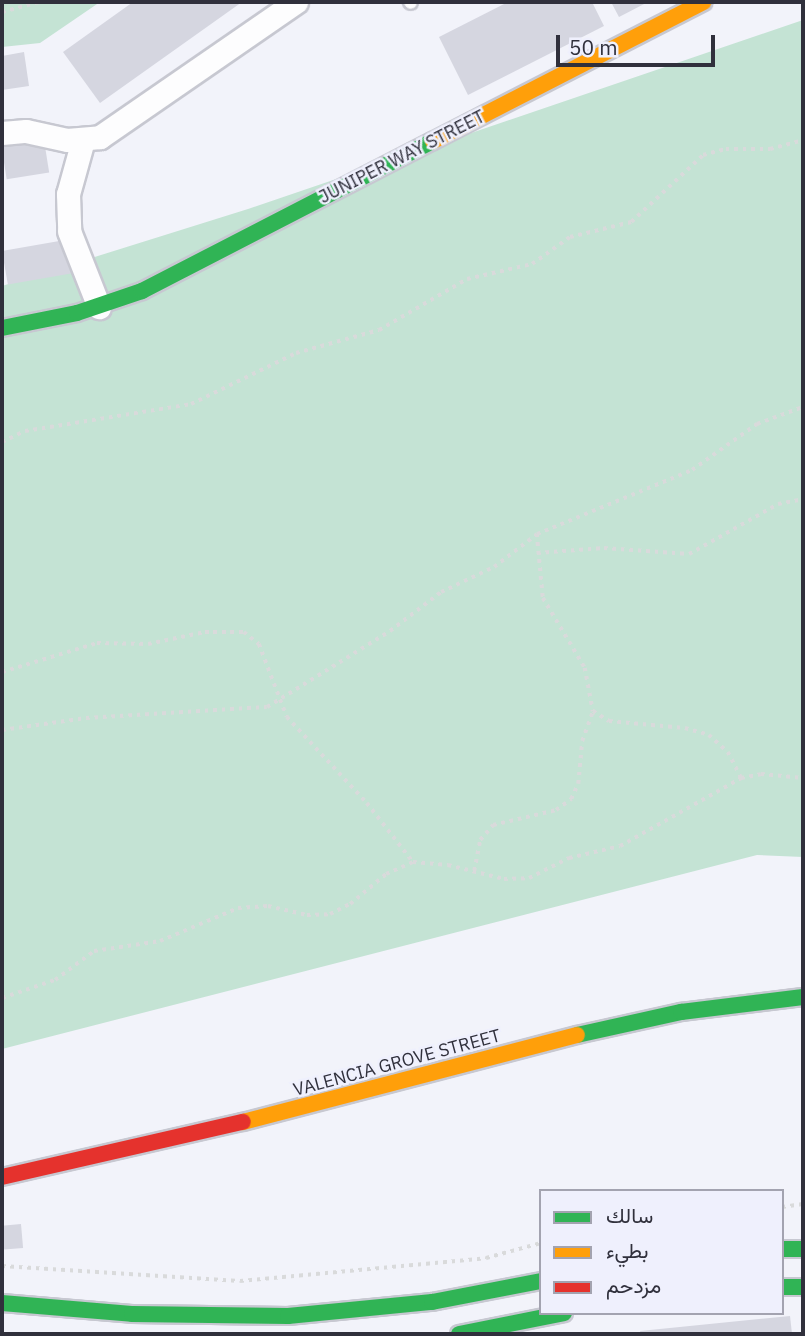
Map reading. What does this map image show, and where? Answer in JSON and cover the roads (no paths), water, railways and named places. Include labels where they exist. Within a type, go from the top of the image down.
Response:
[{"type":"street","points":[[2,133],[26,131],[83,140],[122,125],[296,2]]},
{"type":"street","name":"JUNIPER WAY STREET","points":[[2,328],[99,307],[163,280],[703,2]]},
{"type":"street","points":[[83,140],[68,194],[69,231],[79,267],[99,307]]},
{"type":"street","name":"VALENCIA GROVE STREET","points":[[2,1177],[271,1116],[608,1027],[681,1012],[803,997]]},
{"type":"street","points":[[784,1249],[803,1249]]},
{"type":"street","points":[[2,1303],[132,1314],[288,1316],[432,1302],[539,1281]]},
{"type":"street","points":[[784,1287],[803,1287]]},
{"type":"street","points":[[459,1334],[554,1315]]}]
